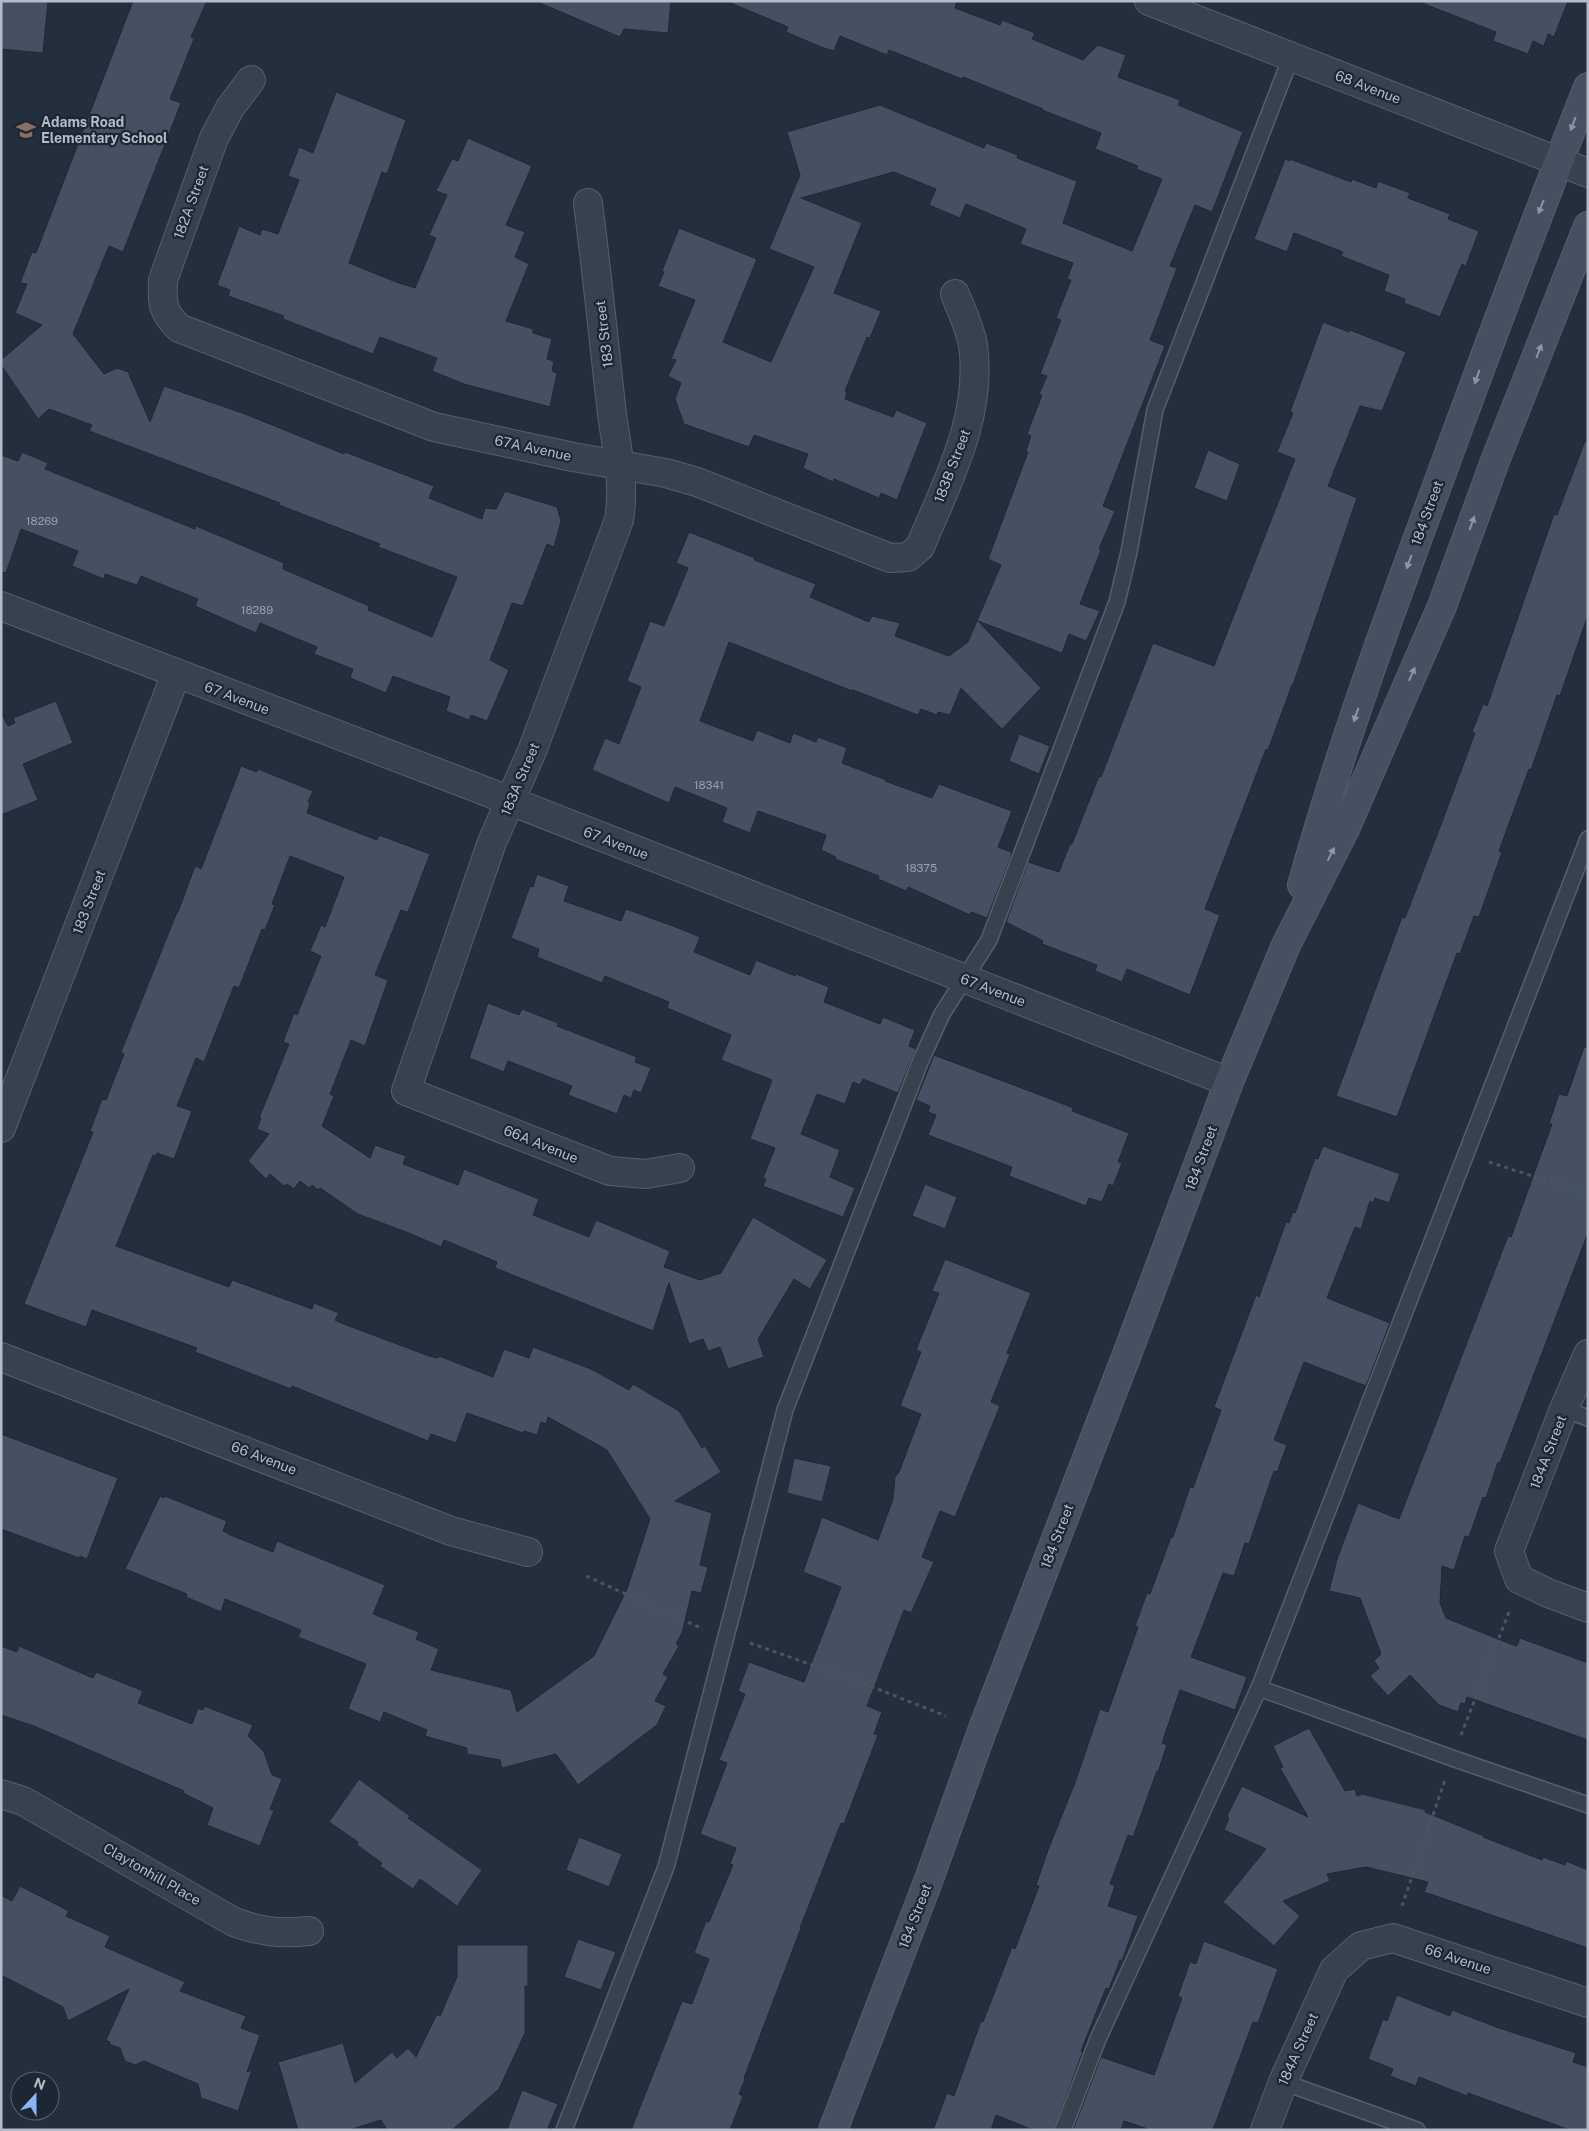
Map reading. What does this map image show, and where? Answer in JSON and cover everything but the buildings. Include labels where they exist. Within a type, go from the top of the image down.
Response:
[{"type":"main road","name":"184 Street","points":[[1286,945],[1324,806],[1398,591],[1558,162],[1588,87]]},
{"type":"main road","name":"184 Street","points":[[833,2130],[929,1880],[982,1731],[1129,1349],[1229,1082],[1286,945],[1345,829],[1432,630],[1588,226]]},
{"type":"street","name":"68 Avenue","points":[[1149,1],[1588,173]]},
{"type":"street","name":"182A Street","points":[[179,328],[167,316],[162,298],[163,280],[214,138],[230,108],[251,80]]},
{"type":"street","name":"183 Street","points":[[588,203],[612,414],[620,465]]},
{"type":"street","name":"183B Street","points":[[890,558],[908,557],[920,547],[966,434],[970,417],[975,369],[973,342],[955,294]]},
{"type":"street","name":"67A Avenue","points":[[179,328],[434,427],[666,473],[697,482],[890,558]]},
{"type":"street","name":"183A Street","points":[[406,1091],[492,842],[536,742],[613,538],[622,502],[620,465]]},
{"type":"street","name":"67 Avenue","points":[[1,606],[511,802],[1229,1082]]},
{"type":"street","name":"183 Street","points":[[1,1128],[176,674]]},
{"type":"street","name":"66A Avenue","points":[[406,1091],[610,1171],[646,1174],[680,1168]]},
{"type":"street","name":"184A Street","points":[[1588,1354],[1576,1413],[1509,1551],[1519,1579],[1548,1593],[1588,1608]]},
{"type":"street","name":"66 Avenue","points":[[1,1357],[451,1530],[528,1552]]},
{"type":"street","name":"Claytonhill Place","points":[[1,1794],[23,1801],[234,1922],[258,1931],[284,1934],[309,1931]]},
{"type":"street","name":"66 Avenue","points":[[1334,1970],[1361,1946],[1393,1938],[1588,2003]]},
{"type":"street","name":"184A Street","points":[[1264,2130],[1283,2082],[1334,1970]]},
{"type":"lane","points":[[564,2130],[666,1867],[785,1410],[921,1060],[942,1014],[963,978],[989,940],[1117,602],[1155,410],[1291,57]]},
{"type":"lane","points":[[1064,2130],[1098,2039],[1260,1688],[1588,839]]},
{"type":"lane","points":[[1260,1688],[1588,1805]]},
{"type":"lane","points":[[1283,2082],[1417,2130]]},
{"type":"path","points":[[1484,1161],[1588,1194]]},
{"type":"path","points":[[586,1576],[704,1629]]},
{"type":"path","points":[[1460,1739],[1509,1612]]},
{"type":"path","points":[[743,1641],[860,1682],[946,1716]]},
{"type":"path","points":[[1402,1906],[1447,1774]]},
{"type":"place","name":"Adams Road Elementary School","points":[[26,130]]}]
